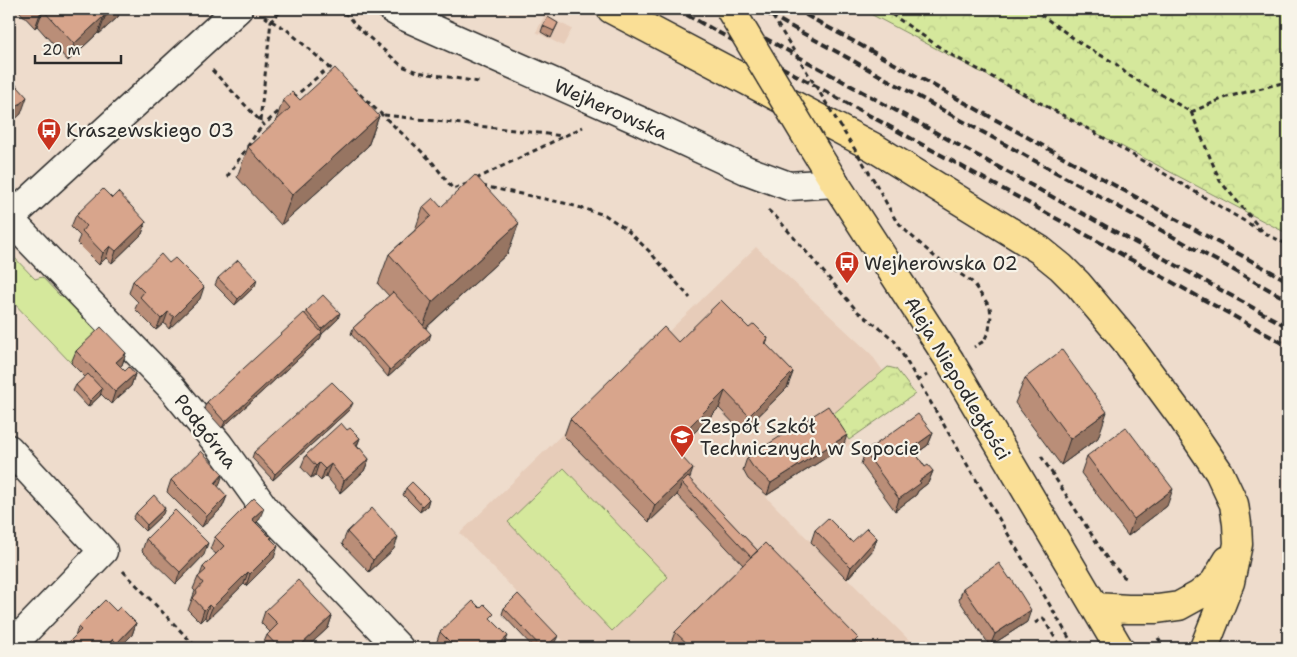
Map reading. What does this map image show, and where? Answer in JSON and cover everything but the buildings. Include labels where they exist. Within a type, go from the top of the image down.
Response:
[{"type":"main road","points":[[611,9],[873,146],[1040,250],[1078,284],[1124,340],[1181,416],[1219,472],[1234,504],[1238,544],[1230,582],[1204,648]]},
{"type":"main road","name":"Aleja Niepodległości","points":[[730,9],[834,182],[946,355],[1119,648]]},
{"type":"main road","points":[[1095,607],[1157,609],[1180,606],[1199,595],[1214,583],[1238,544]]},
{"type":"street","points":[[9,219],[238,9]]},
{"type":"street","name":"Wejherowska","points":[[392,9],[746,170],[789,186],[834,182]]},
{"type":"street","name":"Podgórna","points":[[9,219],[171,387],[219,445],[265,509],[399,648]]},
{"type":"street","points":[[9,449],[103,551],[9,648]]},
{"type":"path","points":[[275,9],[281,11]]},
{"type":"path","points":[[260,121],[271,21],[281,11],[288,9]]},
{"type":"path","points":[[336,9],[347,15],[356,26],[402,66],[417,72],[481,82]]},
{"type":"path","points":[[768,9],[875,182],[895,219],[935,257],[972,282],[990,307],[991,323],[984,341]]},
{"type":"path","points":[[884,9],[948,53],[1092,131],[1288,245]]},
{"type":"path","points":[[1033,9],[1083,45],[1116,64],[1128,75],[1191,112],[1220,181],[1263,232]]},
{"type":"path","points":[[271,21],[286,29],[336,73]]},
{"type":"path","points":[[206,64],[264,125]]},
{"type":"path","points":[[293,99],[329,67]]},
{"type":"path","points":[[1191,112],[1227,96],[1286,82],[1288,84]]},
{"type":"path","points":[[349,85],[433,163],[453,189],[585,126]]},
{"type":"path","points":[[228,177],[258,131],[286,105]]},
{"type":"path","points":[[383,115],[564,136]]},
{"type":"path","points":[[479,185],[564,203],[605,215],[626,230],[649,252],[690,298]]},
{"type":"path","points":[[765,208],[776,218],[858,312],[894,340],[1075,648]]},
{"type":"path","points":[[1038,450],[1108,560],[1124,577],[1130,580]]},
{"type":"path","points":[[103,551],[197,648]]},
{"type":"path","points":[[1157,609],[1155,632],[1164,648]]},
{"type":"path","points":[[1034,623],[1043,618],[1061,648]]},
{"type":"shaded area","points":[[545,15],[572,29],[563,46],[536,32]]},
{"type":"shaded area","name":"Zespół Szkół Technicznych w Sopocie","points":[[756,247],[871,354],[883,371],[832,415],[851,444],[803,472],[766,497],[917,648],[570,648],[460,533]]},
{"type":"green space","points":[[861,9],[1288,9],[1288,234]]},
{"type":"green space","points":[[10,253],[35,279],[42,277],[60,296],[63,294],[103,331],[71,363],[9,298]]},
{"type":"green space","points":[[888,367],[896,369],[915,394],[849,440],[832,415]]},
{"type":"green space","points":[[564,468],[668,577],[612,631],[508,522]]},
{"type":"railway","points":[[676,9],[1288,346]]},
{"type":"railway","points":[[712,9],[1288,327]]},
{"type":"railway","points":[[759,9],[1288,300]]},
{"type":"railway","points":[[795,9],[1288,281]]},
{"type":"place","name":"Kraszewskiego 03","points":[[49,151]]},
{"type":"place","name":"Wejherowska 02","points":[[847,284]]},
{"type":"place","name":"Zespół Szkół Technicznych w Sopocie","points":[[682,458]]}]
